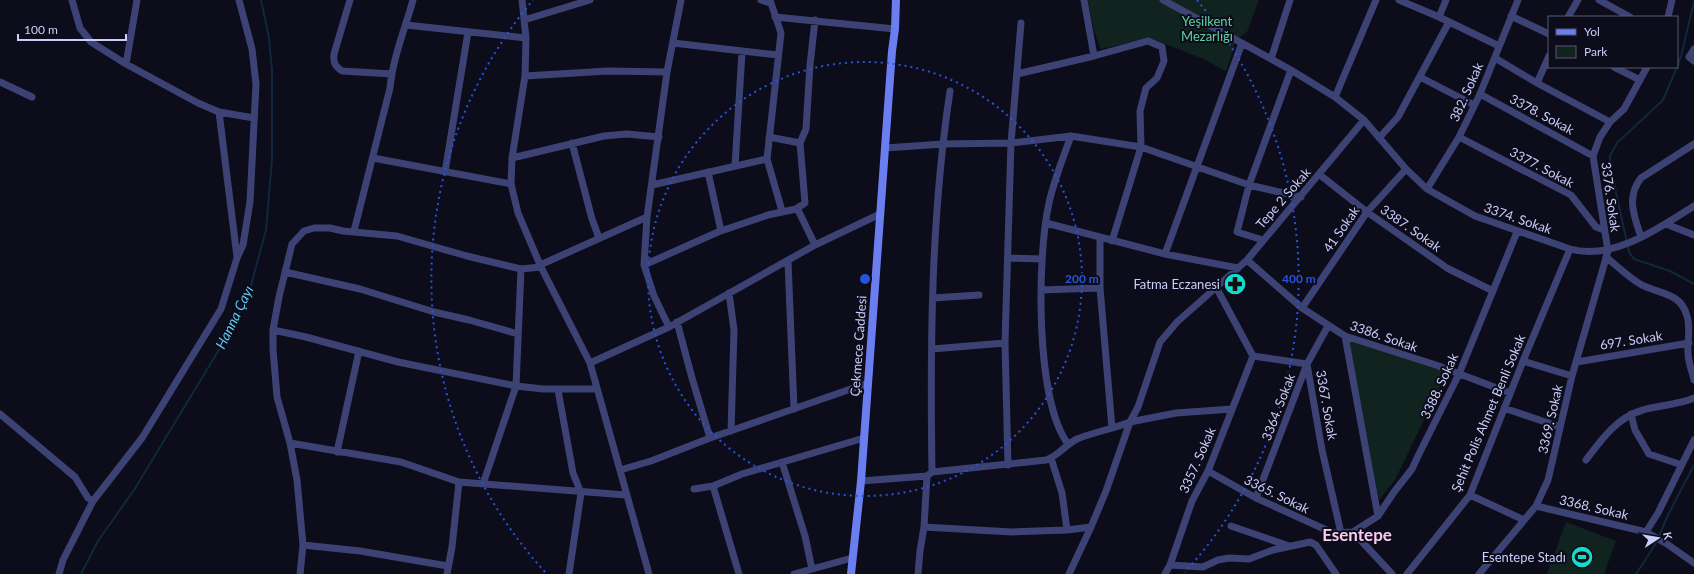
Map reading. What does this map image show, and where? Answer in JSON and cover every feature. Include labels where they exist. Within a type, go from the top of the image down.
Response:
[{"type":"main road","name":"Çekmece Caddesi","points":[[851,574],[861,480],[896,0]]},
{"type":"street","points":[[72,0],[80,28],[91,42],[126,64],[219,112],[254,118]]},
{"type":"street","points":[[126,64],[137,0]]},
{"type":"street","points":[[59,574],[63,560],[93,502],[142,438],[221,309],[243,244],[250,202],[256,84],[252,49],[239,0]]},
{"type":"street","points":[[350,0],[334,54],[333,60],[336,67],[342,71],[392,74]]},
{"type":"street","points":[[354,231],[390,88],[398,48],[414,0]]},
{"type":"street","points":[[522,0],[526,38],[525,76],[512,158],[511,184],[518,213],[541,266],[590,364],[649,574]]},
{"type":"street","points":[[524,20],[590,0]]},
{"type":"street","points":[[669,327],[654,296],[644,265],[647,217],[667,72],[681,0]]},
{"type":"street","points":[[761,0],[770,1],[781,33],[767,159],[782,211]]},
{"type":"street","points":[[1084,0],[1094,56]]},
{"type":"street","name":"3374. Sokak","points":[[1163,0],[1292,70],[1335,97],[1364,120],[1406,169],[1426,189],[1475,216],[1517,232],[1580,252],[1607,254]]},
{"type":"street","points":[[1271,59],[1290,0]]},
{"type":"street","points":[[1335,97],[1376,0]]},
{"type":"street","points":[[1399,0],[1500,46]]},
{"type":"street","points":[[1439,17],[1446,0]]},
{"type":"street","name":"382. Sokak","points":[[1426,189],[1459,137],[1480,94],[1518,0]]},
{"type":"street","points":[[1569,16],[1578,0]]},
{"type":"street","points":[[1599,0],[1628,16]]},
{"type":"street","points":[[1668,16],[1672,0]]},
{"type":"street","points":[[1511,16],[1548,34]]},
{"type":"street","points":[[775,17],[895,29]]},
{"type":"street","points":[[644,265],[722,231],[782,211],[796,209],[804,203],[800,143],[806,129],[810,65],[815,20]]},
{"type":"street","points":[[1379,138],[1398,117],[1450,22]]},
{"type":"street","points":[[1008,465],[1005,343],[1011,143],[1018,74],[1021,23]]},
{"type":"street","points":[[406,25],[526,38]]},
{"type":"street","points":[[445,172],[468,32]]},
{"type":"street","points":[[1018,74],[1094,56],[1148,41],[1162,47],[1164,61],[1157,78],[1146,88],[1140,111],[1141,147],[1112,240]]},
{"type":"street","points":[[673,43],[778,55]]},
{"type":"street","points":[[1165,254],[1242,43]]},
{"type":"street","points":[[1694,49],[1689,57],[1694,61]]},
{"type":"street","points":[[735,166],[742,52]]},
{"type":"street","points":[[1495,58],[1537,83],[1610,122]]},
{"type":"street","points":[[1537,83],[1548,58]]},
{"type":"street","points":[[1616,68],[1640,80]]},
{"type":"street","name":"3376. Sokak","points":[[1607,254],[1593,156],[1600,137],[1610,122],[1624,109],[1646,68]]},
{"type":"street","points":[[1263,240],[1237,232],[1249,186],[1292,70]]},
{"type":"street","points":[[525,76],[608,71],[667,72]]},
{"type":"street","points":[[1420,77],[1474,105]]},
{"type":"street","points":[[0,82],[32,97]]},
{"type":"street","points":[[918,574],[930,474],[936,213],[950,91]]},
{"type":"street","name":"3378. Sokak","points":[[1480,94],[1593,156]]},
{"type":"street","points":[[219,112],[237,258]]},
{"type":"street","name":"Tepe 2 Sokak","points":[[1069,574],[1092,527],[1130,422],[1138,407],[1160,342],[1177,322],[1247,260],[1320,175],[1364,120]]},
{"type":"street","points":[[512,158],[615,134],[658,137]]},
{"type":"street","points":[[885,148],[943,144],[1011,143],[1071,136],[1141,147],[1249,186],[1301,197]]},
{"type":"street","points":[[1068,444],[1062,435],[1052,405],[1044,366],[1041,290],[1042,258],[1050,202],[1071,136]]},
{"type":"street","name":"3377. Sokak","points":[[1459,137],[1571,195],[1596,226],[1604,230]]},
{"type":"street","points":[[769,138],[800,143]]},
{"type":"street","points":[[572,143],[592,219],[599,238]]},
{"type":"street","points":[[1641,237],[1634,215],[1632,198],[1634,186],[1641,178],[1694,144]]},
{"type":"street","points":[[373,158],[511,184]]},
{"type":"street","points":[[652,185],[767,159]]},
{"type":"street","name":"41 Sokak","points":[[1302,308],[1368,212],[1406,169]]},
{"type":"street","points":[[708,172],[722,231]]},
{"type":"street","name":"3387. Sokak","points":[[1320,175],[1368,212],[1447,268],[1493,291]]},
{"type":"street","points":[[1694,206],[1666,224],[1607,254],[1639,283],[1678,299],[1684,306],[1690,333],[1688,353],[1694,380]]},
{"type":"street","points":[[796,209],[799,212],[815,245]]},
{"type":"street","points":[[590,364],[669,327],[815,245],[880,214]]},
{"type":"street","points":[[300,574],[303,545],[297,480],[290,443],[277,397],[274,375],[273,330],[279,297],[292,244],[304,231],[314,228],[397,236],[467,256],[521,269],[541,266],[647,217]]},
{"type":"street","points":[[1046,223],[1165,254],[1238,268]]},
{"type":"street","points":[[1666,224],[1694,234]]},
{"type":"street","name":"3388. Sokak","points":[[1353,532],[1378,516],[1412,469],[1458,374],[1517,232]]},
{"type":"street","points":[[1100,237],[1100,288],[1112,428]]},
{"type":"street","name":"Şehit Polis Ahmet Benli Sokak","points":[[1407,574],[1470,495],[1523,361],[1570,249]]},
{"type":"street","name":"3369. Sokak","points":[[1479,574],[1536,506],[1548,480],[1572,376],[1607,254]]},
{"type":"street","points":[[1008,258],[1042,258]]},
{"type":"street","name":"3386. Sokak","points":[[1247,260],[1302,308],[1345,336],[1510,393]]},
{"type":"street","points":[[788,261],[794,409]]},
{"type":"street","points":[[483,484],[516,386],[521,269]]},
{"type":"street","points":[[285,272],[360,289],[434,312],[518,334]]},
{"type":"street","points":[[1216,287],[1253,356]]},
{"type":"street","points":[[1041,290],[1100,288]]},
{"type":"street","points":[[729,293],[734,330],[731,431]]},
{"type":"street","points":[[933,298],[979,295]]},
{"type":"street","points":[[677,322],[710,438]]},
{"type":"street","name":"3364. Sokak","points":[[1256,498],[1307,364],[1328,326]]},
{"type":"street","points":[[273,330],[306,337],[398,362],[516,386],[558,390],[597,389]]},
{"type":"street","points":[[1345,336],[1378,516]]},
{"type":"street","points":[[932,349],[1005,343]]},
{"type":"street","name":"697. Sokak","points":[[1577,362],[1688,343]]},
{"type":"street","points":[[337,452],[359,351]]},
{"type":"street","name":"3367. Sokak","points":[[1253,356],[1307,364],[1322,450],[1341,533]]},
{"type":"street","name":"3357. Sokak","points":[[1165,574],[1170,565],[1192,501],[1208,471],[1253,356]]},
{"type":"street","points":[[1523,361],[1572,376]]},
{"type":"street","points":[[620,470],[651,461],[710,438],[868,383]]},
{"type":"street","points":[[558,390],[573,473],[581,493],[569,574]]},
{"type":"street","points":[[1586,460],[1612,428],[1623,418],[1643,410],[1682,403],[1694,398]]},
{"type":"street","points":[[861,480],[1008,465],[1051,458],[1068,444],[1078,439],[1130,422],[1176,413],[1232,408]]},
{"type":"street","points":[[1504,408],[1560,427]]},
{"type":"street","points":[[0,414],[75,477],[88,498],[93,502]]},
{"type":"street","points":[[1631,414],[1635,430],[1649,454],[1682,465]]},
{"type":"street","points":[[694,489],[713,486],[742,474],[864,438]]},
{"type":"street","points":[[1646,532],[1658,513],[1694,440]]},
{"type":"street","points":[[290,443],[401,462],[459,482],[581,493],[626,495]]},
{"type":"street","points":[[1051,458],[1062,493],[1067,530]]},
{"type":"street","points":[[782,462],[806,536],[812,569]]},
{"type":"street","name":"3365. Sokak","points":[[1208,471],[1256,498],[1333,533],[1353,532]]},
{"type":"street","points":[[447,574],[452,547],[459,482]]},
{"type":"street","points":[[713,486],[738,574]]},
{"type":"street","points":[[1470,495],[1524,520]]},
{"type":"street","name":"3368. Sokak","points":[[1536,506],[1646,532],[1667,544],[1694,563]]},
{"type":"street","points":[[1232,526],[1289,546]]},
{"type":"street","points":[[924,528],[1012,532],[1067,530],[1092,527]]},
{"type":"street","points":[[1353,532],[1392,574]]},
{"type":"street","points":[[1170,565],[1202,570],[1223,559],[1249,559],[1289,546],[1310,542],[1316,545],[1336,574]]},
{"type":"street","points":[[303,545],[360,551],[448,566]]},
{"type":"street","points":[[794,574],[852,558]]},
{"type":"street","points":[[1180,574],[1183,566]]},
{"type":"green space","name":"Yeşilkent Mezarlığı","points":[[1088,0],[1259,0],[1247,32],[1234,41],[1234,47],[1226,71],[1201,58],[1150,38],[1101,49],[1094,31]]},
{"type":"green space","points":[[1349,341],[1442,367],[1447,372],[1395,480],[1379,500]]},
{"type":"green space","name":"Esentepe Stadı","points":[[1566,522],[1616,541],[1604,574],[1547,574]]},
{"type":"waterway","name":"Hanna Çayı","points":[[81,574],[98,541],[134,490],[231,330],[250,289],[266,230],[272,160],[272,70],[269,38],[261,0]]},
{"type":"waterway","points":[[1678,64],[1694,2]]},
{"type":"waterway","points":[[1677,68],[1663,100],[1617,143],[1610,156],[1610,165],[1629,252],[1634,259],[1670,271],[1694,284]]},
{"type":"waterway","points":[[1636,574],[1655,545],[1669,513],[1694,465]]},
{"type":"place","name":"Fatma Eczanesi","points":[[1235,284]]},
{"type":"place","name":"Esentepe Stadı","points":[[1582,557]]},
{"type":"district","name":"Esentepe","points":[[1357,534]]}]
